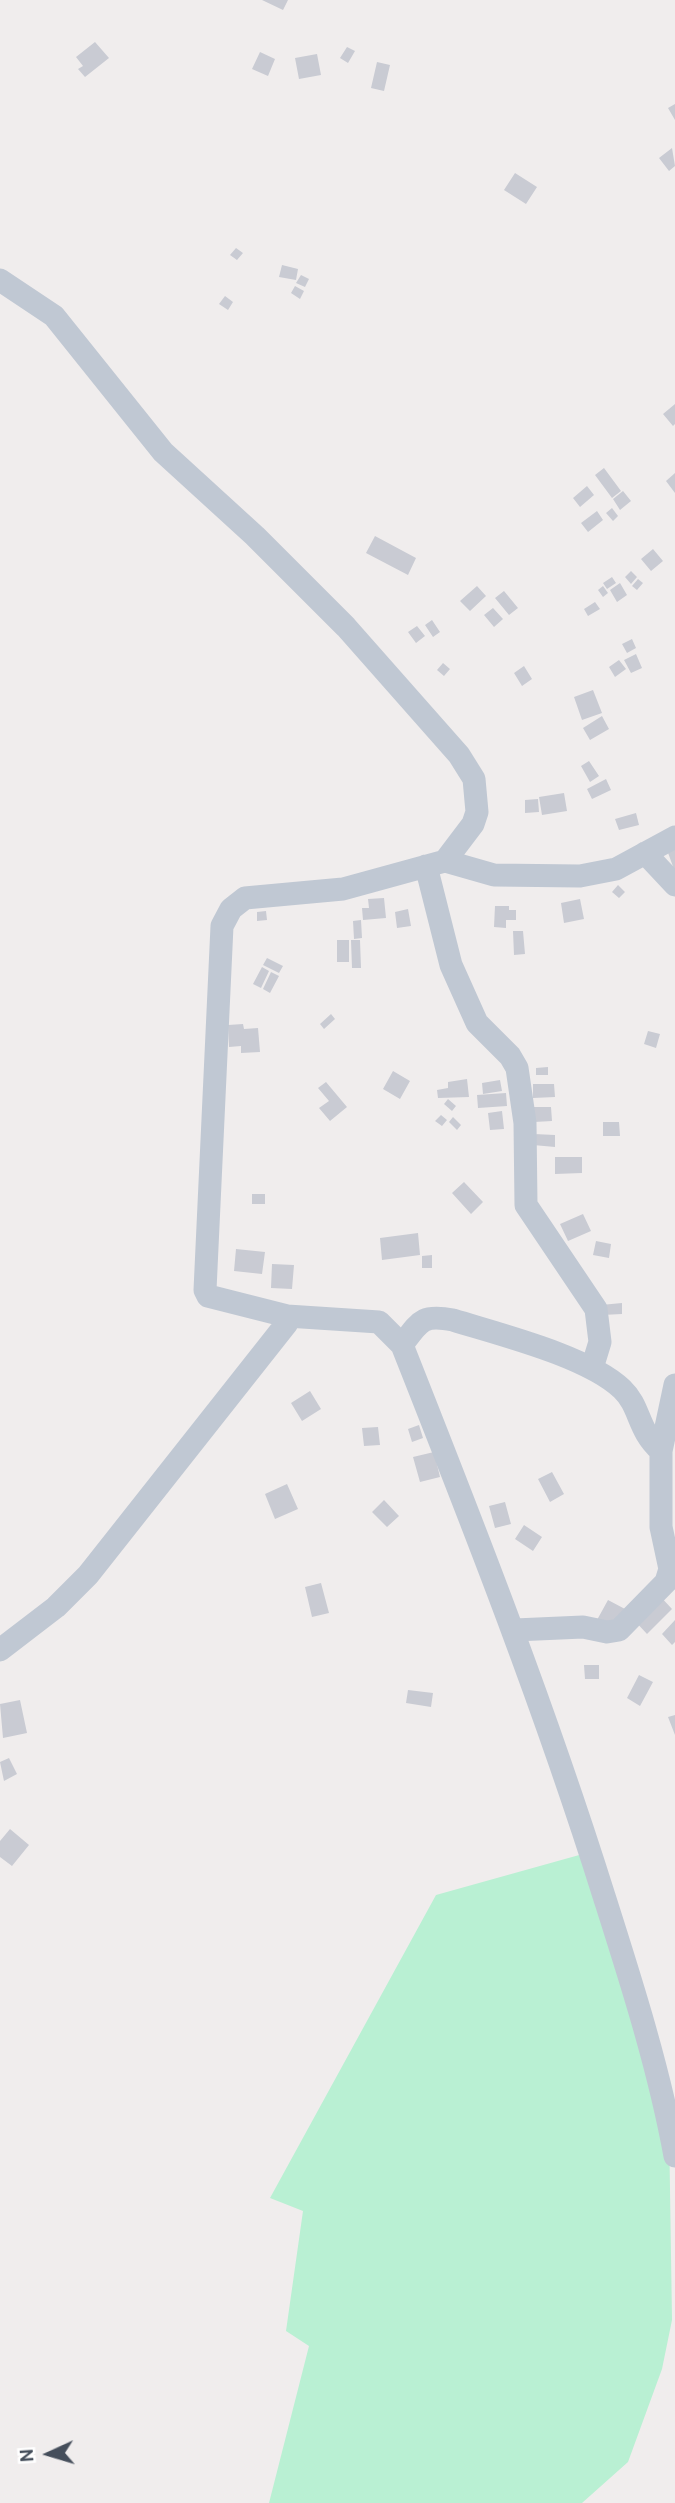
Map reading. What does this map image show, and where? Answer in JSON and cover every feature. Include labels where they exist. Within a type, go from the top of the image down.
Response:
[{"type":"street","points":[[0,280],[54,316],[163,452],[256,536],[345,626],[459,755],[474,779],[477,812],[473,824],[435,864]]},
{"type":"street","points":[[675,837],[616,869],[580,876],[494,875],[435,864],[343,889],[245,898],[231,909],[222,926],[205,1293],[287,1316],[379,1322],[402,1345],[515,1630],[622,1954],[675,2156]]},
{"type":"street","points":[[645,853],[675,885]]},
{"type":"street","points":[[435,864],[451,965],[477,1023],[510,1056],[517,1068],[525,1123],[526,1205],[596,1308],[600,1342],[592,1368]]},
{"type":"street","points":[[0,1650],[56,1607],[88,1575],[283,1331],[287,1316]]},
{"type":"street","points":[[402,1345],[419,1323],[432,1316],[473,1326],[592,1368],[623,1390],[638,1414],[643,1431],[661,1451]]},
{"type":"street","points":[[515,1630],[583,1627],[607,1632],[619,1630],[666,1582],[670,1569],[661,1527],[661,1451],[675,1385]]},
{"type":"green space","points":[[590,1852],[669,2124],[672,2320],[662,2369],[628,2462],[582,2503],[269,2503],[309,2346],[286,2331],[303,2211],[270,2198],[436,1895]]},
{"type":"building","points":[[262,0],[288,0],[283,10]]},
{"type":"building","points":[[95,42],[109,58],[85,77],[78,69],[83,66],[76,57]]},
{"type":"building","points":[[347,47],[355,51],[348,63],[340,58]]},
{"type":"building","points":[[260,52],[275,59],[268,76],[252,69]]},
{"type":"building","points":[[317,54],[321,75],[299,79],[295,58]]},
{"type":"building","points":[[377,62],[390,65],[384,91],[371,88]]},
{"type":"building","points":[[675,104],[675,120],[668,108]]},
{"type":"building","points":[[672,148],[675,166],[669,171],[659,158]]},
{"type":"building","points":[[515,173],[537,187],[526,204],[504,190]]},
{"type":"building","points":[[236,248],[243,253],[237,260],[230,255]]},
{"type":"building","points":[[282,265],[298,269],[296,280],[279,277]]},
{"type":"building","points":[[301,275],[309,279],[305,287],[296,283]]},
{"type":"building","points":[[295,286],[304,291],[300,299],[291,293]]},
{"type":"building","points":[[225,296],[233,302],[228,310],[219,304]]},
{"type":"building","points":[[675,404],[675,424],[673,426],[663,414]]},
{"type":"building","points":[[604,468],[621,491],[612,498],[595,475]]},
{"type":"building","points":[[675,473],[675,493],[666,481]]},
{"type":"building","points":[[587,486],[594,495],[580,507],[573,498]]},
{"type":"building","points":[[623,491],[631,501],[620,510],[613,499]]},
{"type":"building","points":[[612,508],[618,516],[613,521],[606,513]]},
{"type":"building","points":[[597,511],[603,520],[588,532],[581,523]]},
{"type":"building","points":[[375,536],[416,558],[408,575],[366,553]]},
{"type":"building","points":[[653,549],[663,561],[651,571],[641,559]]},
{"type":"building","points":[[631,571],[637,577],[631,584],[625,577]]},
{"type":"building","points":[[612,577],[616,583],[607,589],[603,583]]},
{"type":"building","points":[[638,579],[643,583],[637,590],[632,586]]},
{"type":"building","points":[[620,583],[627,595],[617,602],[610,590]]},
{"type":"building","points":[[477,586],[486,596],[470,611],[460,601]]},
{"type":"building","points":[[603,586],[608,593],[603,597],[598,590]]},
{"type":"building","points":[[504,591],[518,608],[509,615],[495,598]]},
{"type":"building","points":[[595,602],[600,609],[588,616],[584,609]]},
{"type":"building","points":[[493,608],[503,619],[494,627],[484,615]]},
{"type":"building","points":[[432,620],[440,632],[433,637],[425,625]]},
{"type":"building","points":[[417,626],[425,636],[416,643],[408,632]]},
{"type":"building","points":[[632,639],[636,648],[627,653],[622,644]]},
{"type":"building","points":[[636,654],[642,668],[631,673],[624,660]]},
{"type":"building","points":[[619,660],[626,669],[615,677],[609,667]]},
{"type":"building","points":[[443,663],[450,669],[444,676],[437,670]]},
{"type":"building","points":[[524,666],[532,679],[522,686],[514,673]]},
{"type":"building","points":[[593,690],[602,713],[582,720],[574,697]]},
{"type":"building","points":[[602,716],[609,729],[590,740],[583,728]]},
{"type":"building","points":[[589,761],[599,776],[590,782],[581,766]]},
{"type":"building","points":[[606,779],[611,790],[592,799],[587,789]]},
{"type":"building","points":[[564,793],[567,811],[542,815],[539,797]]},
{"type":"building","points":[[538,799],[539,812],[525,813],[525,800]]},
{"type":"building","points":[[636,813],[639,825],[619,830],[615,819]]},
{"type":"building","points":[[675,847],[675,872],[667,850]]},
{"type":"building","points":[[618,885],[625,892],[619,898],[612,892]]},
{"type":"building","points":[[384,898],[386,918],[363,920],[362,908],[369,908],[368,899]]},
{"type":"building","points":[[580,899],[584,919],[564,923],[561,903]]},
{"type":"building","points":[[495,906],[509,906],[509,910],[516,910],[516,920],[506,920],[506,928],[494,927]]},
{"type":"building","points":[[408,909],[411,926],[397,928],[395,912]]},
{"type":"building","points":[[266,911],[267,920],[257,921],[257,912]]},
{"type":"building","points":[[361,920],[362,938],[354,939],[353,921]]},
{"type":"building","points":[[513,931],[523,931],[525,954],[514,955]]},
{"type":"building","points":[[337,940],[349,940],[349,962],[337,962]]},
{"type":"building","points":[[351,940],[360,940],[361,968],[352,968]]},
{"type":"building","points":[[267,958],[283,966],[279,973],[263,965]]},
{"type":"building","points":[[262,967],[269,971],[261,988],[253,984]]},
{"type":"building","points":[[271,972],[279,976],[270,993],[263,989]]},
{"type":"building","points":[[331,1014],[335,1019],[324,1029],[320,1024]]},
{"type":"building","points":[[243,1024],[244,1029],[258,1028],[260,1052],[241,1053],[241,1046],[229,1047],[228,1025]]},
{"type":"building","points":[[648,1031],[660,1034],[656,1048],[644,1044]]},
{"type":"building","points":[[548,1067],[548,1075],[536,1075],[536,1068]]},
{"type":"building","points":[[393,1071],[410,1081],[400,1099],[383,1089]]},
{"type":"building","points":[[467,1079],[469,1097],[438,1098],[437,1090],[448,1088],[448,1082]]},
{"type":"building","points":[[500,1080],[502,1091],[483,1094],[482,1083]]},
{"type":"building","points":[[326,1082],[347,1107],[330,1121],[319,1108],[329,1101],[318,1088]]},
{"type":"building","points":[[533,1084],[554,1084],[555,1097],[533,1098]]},
{"type":"building","points":[[506,1093],[507,1106],[478,1108],[477,1095]]},
{"type":"building","points":[[448,1099],[456,1106],[452,1111],[444,1104]]},
{"type":"building","points":[[533,1107],[551,1107],[552,1121],[534,1122]]},
{"type":"building","points":[[502,1111],[504,1129],[490,1130],[488,1113]]},
{"type":"building","points":[[441,1115],[447,1120],[442,1126],[435,1121]]},
{"type":"building","points":[[453,1117],[461,1125],[457,1130],[449,1122]]},
{"type":"building","points":[[603,1122],[619,1122],[620,1136],[603,1136]]},
{"type":"building","points":[[534,1134],[555,1135],[555,1147],[533,1145]]},
{"type":"building","points":[[555,1157],[582,1157],[582,1173],[555,1174]]},
{"type":"building","points":[[464,1182],[483,1202],[471,1214],[452,1193]]},
{"type":"building","points":[[252,1194],[265,1194],[265,1204],[252,1204]]},
{"type":"building","points":[[583,1214],[591,1231],[568,1241],[560,1224]]},
{"type":"building","points":[[418,1233],[420,1255],[382,1260],[380,1238]]},
{"type":"building","points":[[596,1241],[611,1244],[609,1258],[593,1255]]},
{"type":"building","points":[[236,1249],[265,1252],[262,1274],[234,1271]]},
{"type":"building","points":[[432,1255],[432,1268],[422,1268],[422,1256]]},
{"type":"building","points":[[272,1264],[294,1265],[292,1289],[271,1288]]},
{"type":"building","points":[[622,1303],[622,1314],[602,1315],[601,1305]]},
{"type":"building","points":[[310,1391],[321,1409],[302,1421],[291,1403]]},
{"type":"building","points":[[419,1425],[423,1438],[412,1442],[408,1429]]},
{"type":"building","points":[[378,1427],[380,1445],[364,1446],[362,1428]]},
{"type":"building","points":[[434,1452],[440,1477],[420,1482],[413,1457]]},
{"type":"building","points":[[552,1472],[564,1494],[550,1502],[538,1479]]},
{"type":"building","points":[[287,1484],[298,1509],[275,1519],[265,1494]]},
{"type":"building","points":[[384,1500],[399,1516],[387,1527],[372,1512]]},
{"type":"building","points":[[505,1502],[511,1524],[495,1528],[489,1506]]},
{"type":"building","points":[[524,1525],[542,1537],[533,1551],[515,1539]]},
{"type":"building","points":[[321,1583],[329,1613],[312,1617],[305,1587]]},
{"type":"building","points":[[659,1595],[672,1609],[647,1634],[634,1620]]},
{"type":"building","points":[[608,1600],[625,1609],[615,1629],[597,1620]]},
{"type":"building","points":[[675,1620],[675,1642],[672,1645],[662,1634]]},
{"type":"building","points":[[584,1665],[599,1665],[599,1679],[585,1679]]},
{"type":"building","points":[[639,1675],[653,1682],[640,1706],[627,1698]]},
{"type":"building","points":[[408,1690],[433,1693],[431,1707],[406,1703]]},
{"type":"building","points":[[20,1700],[27,1733],[3,1738],[0,1704]]},
{"type":"building","points":[[675,1715],[675,1735],[668,1717]]},
{"type":"building","points":[[9,1758],[17,1774],[4,1781],[0,1762]]},
{"type":"building","points":[[10,1829],[29,1845],[12,1866],[0,1857],[0,1841]]}]
